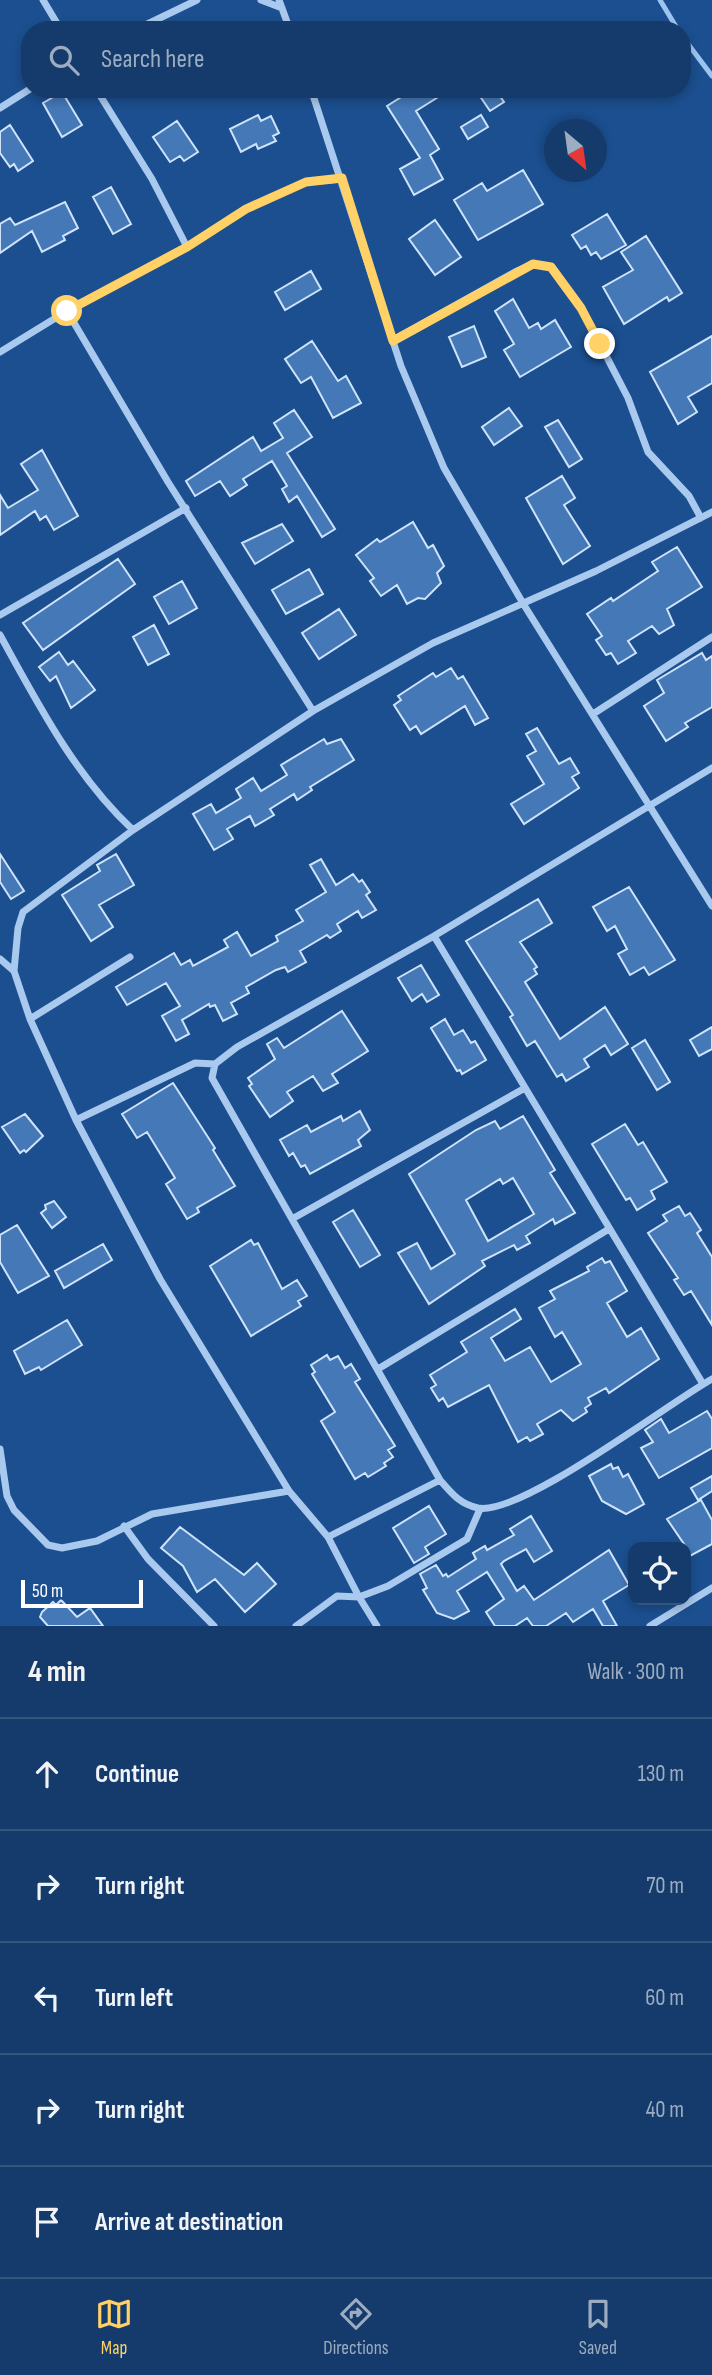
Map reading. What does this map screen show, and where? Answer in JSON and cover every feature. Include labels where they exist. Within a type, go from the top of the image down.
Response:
[{"type":"street","points":[[43,0],[56,21]]},
{"type":"street","points":[[154,21],[197,0]]},
{"type":"street","points":[[261,0],[281,4],[286,21]]},
{"type":"street","points":[[0,108],[21,95]]},
{"type":"street","points":[[102,98],[152,179],[187,247]]},
{"type":"street","points":[[314,98],[393,341],[444,468],[524,605],[712,906]]},
{"type":"street","points":[[0,352],[67,311],[187,247],[246,209],[306,182],[342,178]]},
{"type":"street","points":[[393,341],[515,272],[533,264],[551,267],[581,308],[606,355],[628,398],[648,452],[689,496],[701,518]]},
{"type":"street","points":[[67,311],[313,711]]},
{"type":"street","points":[[0,615],[186,508]]},
{"type":"street","points":[[377,1626],[328,1537],[289,1491],[160,1279],[76,1120],[30,1019],[14,971],[18,928],[23,912],[133,830],[313,711],[433,643],[524,605],[712,512]]},
{"type":"street","points":[[0,635],[58,738],[106,805],[133,830]]},
{"type":"street","points":[[593,714],[712,636]]},
{"type":"street","points":[[712,768],[434,936],[237,1047],[215,1064],[212,1078],[440,1480],[458,1501],[480,1508],[502,1506],[539,1489],[712,1379]]},
{"type":"street","points":[[434,936],[703,1384]]},
{"type":"street","points":[[30,1019],[130,957]]},
{"type":"street","points":[[0,959],[14,971]]},
{"type":"street","points":[[76,1120],[195,1063],[215,1064]]},
{"type":"street","points":[[292,1219],[525,1088]]},
{"type":"street","points":[[378,1369],[609,1229]]},
{"type":"street","points":[[0,1449],[10,1503],[48,1545],[79,1547],[152,1514],[289,1491]]},
{"type":"street","points":[[328,1537],[440,1480]]},
{"type":"street","points":[[296,1626],[337,1596],[359,1597],[388,1586],[467,1539],[480,1508]]},
{"type":"street","points":[[124,1526],[148,1559],[214,1626]]},
{"type":"street","points":[[650,1626],[712,1588]]},
{"type":"building","points":[[52,98],[66,98],[82,125],[62,137],[43,103]]},
{"type":"building","points":[[400,98],[437,98],[416,111],[439,149],[430,155],[443,179],[414,195],[400,169],[420,158],[387,106]]},
{"type":"building","points":[[481,98],[501,98],[504,102],[490,111]]},
{"type":"building","points":[[258,115],[261,121],[271,116],[279,133],[273,136],[276,141],[258,149],[256,144],[241,152],[230,129]]},
{"type":"building","points":[[481,115],[488,127],[468,139],[461,127]]},
{"type":"building","points":[[177,121],[198,152],[184,161],[180,156],[170,162],[153,137]]},
{"type":"building","points":[[10,125],[33,161],[18,171],[14,164],[10,167],[0,153],[0,132]]},
{"type":"building","points":[[523,170],[543,204],[478,240],[454,200],[482,183],[487,191]]},
{"type":"building","points":[[111,187],[131,224],[113,234],[93,197]]},
{"type":"building","points":[[65,202],[78,228],[63,236],[65,240],[42,252],[32,231],[0,253],[0,224],[10,218],[15,225]]},
{"type":"building","points":[[607,214],[626,245],[601,259],[596,252],[591,255],[586,246],[581,249],[572,235]]},
{"type":"building","points":[[435,220],[461,257],[435,275],[409,239]]},
{"type":"building","points":[[646,236],[682,293],[669,301],[667,297],[624,324],[603,287],[633,270],[621,252]]},
{"type":"building","points":[[311,271],[321,289],[285,310],[275,292]]},
{"type":"building","points":[[513,299],[529,328],[538,323],[541,329],[555,320],[571,347],[520,377],[504,350],[514,344],[495,311]]},
{"type":"building","points":[[474,326],[486,357],[462,367],[449,337]]},
{"type":"building","points":[[712,336],[712,383],[688,397],[697,412],[678,424],[650,372]]},
{"type":"building","points":[[312,341],[338,381],[346,376],[361,403],[333,418],[311,377],[301,383],[285,359]]},
{"type":"building","points":[[509,408],[522,426],[494,445],[482,427]]},
{"type":"building","points":[[294,410],[312,437],[287,453],[335,529],[322,537],[297,496],[289,502],[282,489],[287,486],[272,461],[243,479],[247,485],[230,496],[220,481],[195,496],[186,481],[253,437],[261,451],[283,438],[274,423]]},
{"type":"building","points":[[558,420],[582,459],[569,467],[545,427]]},
{"type":"building","points":[[42,450],[78,516],[54,530],[46,516],[40,520],[35,511],[0,535],[0,495],[8,508],[38,490],[21,464]]},
{"type":"building","points":[[562,476],[575,498],[564,505],[590,546],[563,564],[526,498]]},
{"type":"building","points":[[413,522],[428,548],[433,545],[444,566],[437,573],[441,583],[425,599],[418,598],[407,604],[397,585],[381,596],[370,581],[374,578],[356,555],[377,539],[380,542]]},
{"type":"building","points":[[282,524],[293,541],[255,564],[242,543]]},
{"type":"building","points":[[677,547],[702,587],[667,609],[674,625],[659,634],[652,626],[628,641],[636,653],[618,664],[611,653],[606,655],[596,640],[602,636],[587,614],[611,598],[613,601],[658,571],[652,562]]},
{"type":"building","points":[[118,559],[135,584],[43,650],[23,623]]},
{"type":"building","points":[[309,569],[323,594],[286,614],[272,590]]},
{"type":"building","points":[[182,581],[197,608],[169,624],[154,597]]},
{"type":"building","points":[[339,609],[356,635],[319,659],[302,633]]},
{"type":"building","points":[[154,625],[169,654],[148,665],[133,637]]},
{"type":"building","points":[[59,652],[68,665],[73,661],[95,690],[71,708],[56,676],[50,681],[39,667]]},
{"type":"building","points":[[702,653],[706,660],[712,656],[712,707],[685,723],[688,727],[666,741],[644,706],[664,693],[657,680]]},
{"type":"building","points":[[451,668],[458,679],[463,676],[488,718],[475,725],[465,706],[421,734],[416,726],[410,730],[394,705],[401,700],[398,696],[433,673],[436,677]]},
{"type":"building","points":[[537,728],[559,764],[570,758],[579,773],[572,777],[579,788],[524,824],[511,804],[544,784],[527,756],[536,751],[526,734]]},
{"type":"building","points":[[324,739],[327,744],[341,739],[354,760],[310,787],[312,790],[297,800],[294,794],[270,809],[274,815],[255,826],[250,816],[227,829],[233,839],[214,850],[193,814],[211,804],[216,813],[241,798],[236,789],[253,778],[261,791],[287,775],[281,765]]},
{"type":"building","points":[[0,854],[24,891],[11,899],[0,882]]},
{"type":"building","points":[[116,854],[134,885],[99,905],[113,927],[91,941],[62,895],[100,871],[97,865]]},
{"type":"building","points":[[321,859],[336,885],[353,874],[359,882],[362,880],[370,892],[366,895],[376,910],[362,918],[358,911],[337,924],[341,931],[330,938],[327,935],[300,951],[306,962],[288,972],[285,967],[276,970],[246,987],[249,993],[231,1003],[237,1014],[223,1021],[215,1005],[210,1007],[209,1004],[182,1020],[189,1034],[176,1041],[162,1016],[180,1006],[166,983],[127,1005],[116,987],[174,953],[181,965],[190,960],[193,966],[228,947],[224,940],[237,932],[251,956],[278,941],[276,936],[303,921],[296,910],[326,892],[310,865]]},
{"type":"building","points":[[629,887],[675,960],[649,975],[644,967],[630,975],[618,954],[627,949],[615,926],[607,931],[593,907]]},
{"type":"building","points":[[538,899],[552,923],[520,942],[537,967],[534,969],[537,974],[525,982],[560,1039],[605,1007],[628,1044],[611,1055],[605,1045],[584,1059],[589,1067],[566,1081],[562,1074],[557,1077],[535,1041],[527,1046],[510,1017],[513,1015],[466,941]]},
{"type":"building","points":[[421,965],[439,995],[427,1002],[422,994],[412,1001],[398,978]]},
{"type":"building","points":[[342,1011],[368,1051],[332,1074],[338,1083],[323,1091],[313,1076],[287,1092],[293,1101],[270,1117],[249,1086],[252,1084],[248,1078],[275,1059],[267,1044],[277,1038],[284,1048]]},
{"type":"building","points":[[445,1019],[454,1035],[463,1030],[471,1043],[475,1041],[486,1060],[462,1074],[460,1070],[457,1071],[431,1028]]},
{"type":"building","points":[[712,1027],[712,1049],[699,1056],[690,1040]]},
{"type":"building","points":[[645,1040],[670,1082],[657,1090],[632,1048]]},
{"type":"building","points":[[173,1083],[215,1148],[213,1150],[235,1186],[197,1208],[199,1212],[187,1219],[166,1184],[175,1178],[147,1132],[137,1138],[122,1114]]},
{"type":"building","points":[[360,1111],[370,1130],[358,1140],[361,1146],[310,1174],[305,1165],[301,1167],[293,1153],[289,1156],[280,1140],[307,1125],[311,1132],[341,1116],[343,1121]]},
{"type":"building","points":[[25,1114],[43,1136],[26,1152],[24,1150],[20,1153],[2,1127]]},
{"type":"building","points":[[523,1116],[555,1170],[550,1173],[575,1213],[555,1224],[553,1219],[526,1236],[530,1243],[517,1250],[514,1245],[482,1261],[485,1266],[429,1304],[398,1253],[417,1243],[431,1269],[455,1254],[409,1174],[476,1130],[495,1121],[500,1129]],"holes":[[[513,1178],[534,1214],[488,1241],[466,1200],[500,1179],[503,1184]]]},
{"type":"building","points":[[625,1124],[638,1145],[643,1142],[667,1182],[651,1191],[655,1199],[637,1210],[630,1198],[626,1200],[592,1144]]},
{"type":"building","points":[[54,1201],[66,1217],[52,1228],[41,1213],[46,1209],[45,1205]]},
{"type":"building","points":[[679,1206],[685,1216],[690,1213],[701,1230],[697,1233],[712,1257],[712,1325],[691,1291],[684,1295],[674,1280],[678,1278],[648,1233],[667,1221],[663,1215]]},
{"type":"building","points":[[353,1210],[380,1255],[360,1267],[333,1222]]},
{"type":"building","points":[[17,1225],[49,1276],[18,1293],[0,1262],[0,1235]]},
{"type":"building","points":[[251,1240],[254,1245],[258,1243],[282,1289],[297,1280],[307,1296],[298,1301],[301,1306],[251,1336],[210,1266]]},
{"type":"building","points":[[103,1244],[112,1260],[64,1288],[55,1271]]},
{"type":"building","points":[[602,1258],[605,1263],[610,1261],[627,1291],[607,1303],[627,1337],[641,1328],[659,1359],[609,1393],[606,1388],[588,1398],[591,1404],[585,1408],[587,1412],[573,1421],[561,1410],[537,1424],[543,1434],[530,1441],[527,1437],[518,1442],[489,1385],[448,1407],[443,1398],[439,1401],[431,1388],[436,1385],[430,1375],[467,1352],[461,1342],[515,1309],[521,1319],[491,1338],[505,1361],[530,1347],[551,1382],[581,1364],[562,1332],[555,1337],[539,1308],[555,1299],[550,1291],[589,1271],[587,1267]]},
{"type":"building","points":[[67,1320],[82,1345],[41,1370],[39,1367],[25,1374],[14,1351]]},
{"type":"building","points":[[327,1355],[330,1360],[338,1356],[345,1368],[351,1364],[360,1379],[355,1382],[395,1446],[388,1450],[393,1457],[384,1463],[386,1466],[368,1477],[365,1473],[355,1479],[321,1421],[335,1412],[312,1374],[315,1372],[311,1365]]},
{"type":"building","points":[[707,1411],[712,1419],[712,1448],[659,1478],[641,1448],[653,1442],[645,1430],[661,1419],[669,1433]]},
{"type":"building","points":[[611,1464],[613,1469],[618,1467],[623,1477],[628,1474],[644,1504],[626,1514],[602,1501],[589,1476]]},
{"type":"building","points":[[712,1476],[712,1491],[698,1500],[691,1488]]},
{"type":"building","points":[[701,1500],[712,1520],[712,1544],[691,1555],[691,1542],[683,1542],[667,1519]]},
{"type":"building","points":[[429,1506],[446,1534],[425,1547],[429,1554],[414,1563],[393,1528]]},
{"type":"building","points":[[531,1516],[552,1551],[534,1562],[526,1549],[501,1564],[517,1591],[524,1586],[534,1600],[609,1550],[628,1583],[603,1601],[617,1626],[603,1626],[593,1609],[573,1622],[566,1613],[546,1626],[533,1626],[527,1618],[515,1626],[495,1626],[486,1612],[504,1599],[487,1572],[457,1591],[469,1611],[454,1619],[437,1613],[423,1590],[427,1588],[420,1574],[436,1565],[443,1576],[446,1574],[448,1577],[476,1559],[473,1553],[485,1546],[487,1550],[514,1535],[510,1529]]},
{"type":"building","points":[[180,1527],[244,1575],[257,1563],[276,1584],[245,1612],[215,1579],[197,1592],[183,1566],[161,1548]]},
{"type":"building","points":[[61,1600],[77,1617],[90,1608],[103,1626],[48,1626],[40,1617],[42,1612],[53,1602],[56,1605]]},
{"type":"waterway","points":[[660,0],[673,21]]},
{"type":"waterway","points":[[691,48],[712,76]]},
{"type":"route","points":[[67,311],[187,247],[246,209],[306,182],[342,178],[393,341],[533,264],[551,267],[581,308],[600,344]]}]
